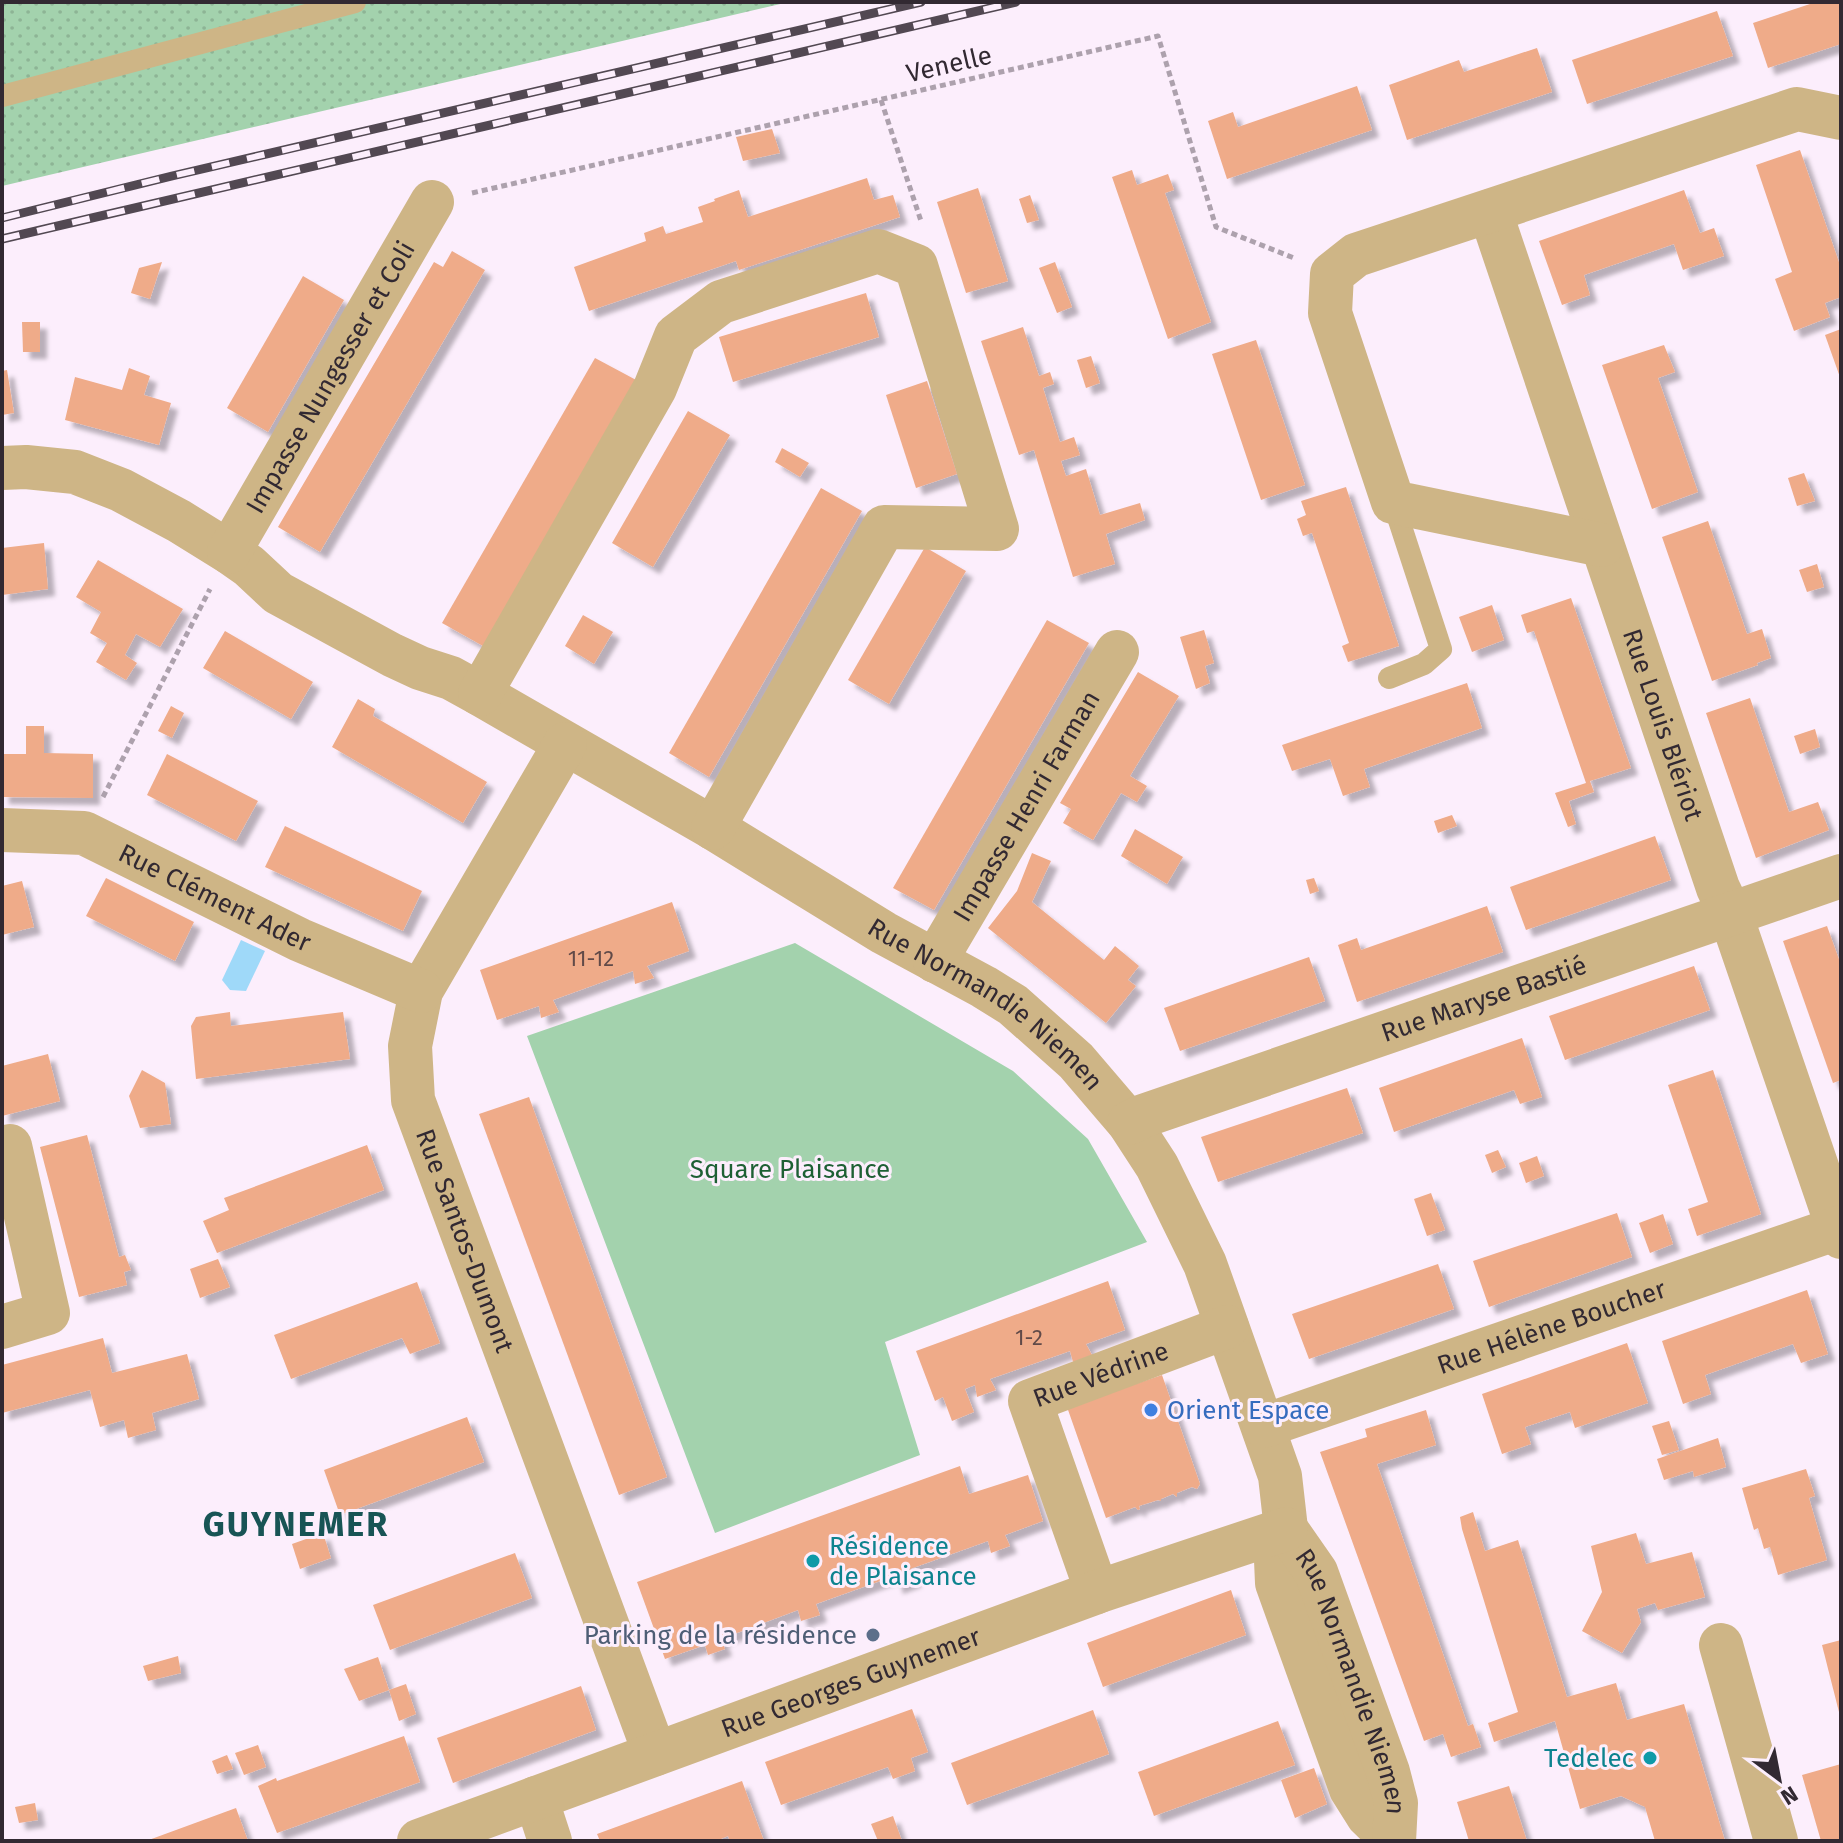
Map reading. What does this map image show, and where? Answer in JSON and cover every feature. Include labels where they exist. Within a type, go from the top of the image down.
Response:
[{"type":"street","points":[[1602,545],[1393,502],[1330,313],[1332,274],[1356,255],[1797,109],[1841,118]]},
{"type":"street","name":"Impasse Nungesser et Coli","points":[[239,559],[432,202]]},
{"type":"street","name":"Rue Louis Blériot","points":[[1490,211],[1718,888],[1730,913],[1840,1231]]},
{"type":"street","points":[[465,686],[655,388],[676,336],[721,302],[878,251],[916,266],[997,529],[884,527],[713,828]]},
{"type":"street","name":"Rue Normandie Niemen","points":[[2,468],[75,472],[133,496],[239,559],[278,593],[392,655],[465,686],[713,828],[884,933],[1013,1005],[1076,1061],[1129,1123],[1157,1166],[1205,1264],[1280,1476],[1286,1529],[1316,1572],[1388,1772],[1396,1803],[1394,1841]]},
{"type":"street","name":"Impasse Henri Farman","points":[[935,961],[1117,652]]},
{"type":"street","name":"Rue Santos-Dumont","points":[[565,744],[421,991],[410,1046],[413,1100],[655,1754]]},
{"type":"street","name":"Rue Clément Ader","points":[[2,830],[84,833],[300,940],[421,991]]},
{"type":"street","name":"Rue Maryse Bastié","points":[[1129,1123],[1841,876]]},
{"type":"street","points":[[2,1148],[10,1146],[48,1313],[2,1327]]},
{"type":"street","name":"Rue Hélène Boucher","points":[[1264,1426],[1840,1231]]},
{"type":"street","name":"Rue Védrine","points":[[1097,1592],[1030,1401],[1227,1327]]},
{"type":"street","name":"Rue Georges Guynemer","points":[[419,1841],[1097,1592],[1286,1529]]},
{"type":"street","points":[[1721,1645],[1776,1841]]},
{"type":"street","points":[[536,1798],[550,1841]]},
{"type":"lane","points":[[2,96],[355,2]]},
{"type":"lane","points":[[1389,678],[1424,664],[1441,649],[1393,502]]},
{"type":"path","name":"Venelle","points":[[432,202],[1158,36],[1216,227],[1332,274]]},
{"type":"path","points":[[881,100],[923,227],[916,266]]},
{"type":"path","points":[[84,833],[239,559]]},
{"type":"green space","points":[[2,2],[789,2],[2,186]]},
{"type":"green space","name":"Square Plaisance","points":[[795,943],[1013,1071],[1088,1139],[1147,1242],[885,1342],[920,1455],[715,1533],[527,1036]]},
{"type":"water","points":[[241,940],[265,951],[246,991],[230,990],[222,980]]},
{"type":"building","points":[[1816,2],[1841,2],[1841,44],[1768,68],[1753,23]]},
{"type":"building","points":[[1717,11],[1733,56],[1587,104],[1572,60]]},
{"type":"building","points":[[1537,48],[1552,92],[1407,140],[1389,85],[1459,60],[1464,72]]},
{"type":"building","points":[[1357,86],[1372,130],[1227,179],[1208,121],[1233,112],[1238,127]]},
{"type":"building","points":[[772,129],[780,153],[743,161],[736,137]]},
{"type":"building","points":[[1800,150],[1841,268],[1841,297],[1825,303],[1830,317],[1794,331],[1775,279],[1792,272],[1756,165]]},
{"type":"building","points":[[1132,170],[1137,185],[1168,174],[1174,190],[1165,193],[1211,322],[1168,339],[1112,177]]},
{"type":"building","points":[[867,178],[874,200],[893,195],[900,217],[739,270],[736,261],[589,311],[574,267],[646,241],[644,233],[663,226],[666,234],[703,222],[698,207],[714,199],[739,190],[748,217]]},
{"type":"building","points":[[978,188],[1008,281],[966,293],[937,202]]},
{"type":"building","points":[[1684,190],[1700,233],[1714,228],[1724,256],[1683,270],[1674,244],[1584,275],[1590,295],[1562,305],[1539,241]]},
{"type":"building","points":[[1030,195],[1039,220],[1027,223],[1019,199]]},
{"type":"building","points":[[452,251],[485,270],[320,552],[278,527],[434,262],[443,267]]},
{"type":"building","points":[[162,262],[150,299],[131,293],[139,268]]},
{"type":"building","points":[[1055,262],[1072,307],[1057,313],[1039,268]]},
{"type":"building","points":[[303,276],[344,300],[268,432],[227,408]]},
{"type":"building","points":[[866,293],[879,337],[733,382],[719,337]]},
{"type":"building","points":[[22,322],[40,322],[40,352],[23,352]]},
{"type":"building","points":[[1023,327],[1039,376],[1050,372],[1054,384],[1043,388],[1060,442],[1074,437],[1080,455],[1061,461],[1066,476],[1086,469],[1100,515],[1140,503],[1145,520],[1106,534],[1115,564],[1073,577],[1034,450],[1019,455],[981,341]]},
{"type":"building","points":[[1841,329],[1841,380],[1825,335]]},
{"type":"building","points":[[1256,340],[1305,485],[1261,500],[1212,354]]},
{"type":"building","points":[[1664,345],[1675,372],[1658,378],[1698,492],[1652,509],[1602,365]]},
{"type":"building","points":[[1091,356],[1100,383],[1086,388],[1077,360]]},
{"type":"building","points":[[595,358],[638,381],[483,646],[442,623]]},
{"type":"building","points":[[129,368],[150,376],[144,395],[171,403],[159,445],[65,420],[75,377],[122,390]]},
{"type":"building","points":[[7,370],[14,413],[2,415],[2,371]]},
{"type":"building","points":[[927,381],[957,474],[916,488],[886,395]]},
{"type":"building","points":[[688,411],[730,435],[653,567],[612,543]]},
{"type":"building","points":[[782,448],[809,463],[800,477],[775,462]]},
{"type":"building","points":[[1804,473],[1815,501],[1797,506],[1788,478]]},
{"type":"building","points":[[1346,487],[1399,646],[1348,662],[1342,646],[1349,643],[1312,533],[1303,536],[1297,519],[1306,515],[1301,501]]},
{"type":"building","points":[[821,488],[862,511],[709,777],[669,753]]},
{"type":"building","points":[[1708,521],[1747,634],[1762,629],[1771,658],[1712,681],[1662,537]]},
{"type":"building","points":[[44,543],[48,589],[2,595],[2,548]]},
{"type":"building","points":[[925,547],[966,571],[889,704],[848,680]]},
{"type":"building","points":[[98,560],[183,609],[160,647],[136,634],[125,655],[137,663],[126,680],[96,662],[107,643],[90,633],[101,612],[76,597]]},
{"type":"building","points":[[1817,564],[1824,587],[1807,592],[1799,570]]},
{"type":"building","points":[[1571,598],[1631,768],[1590,781],[1594,792],[1569,801],[1576,824],[1568,827],[1555,793],[1586,783],[1534,631],[1527,633],[1521,615]]},
{"type":"building","points":[[1492,605],[1504,640],[1472,652],[1459,617]]},
{"type":"building","points":[[583,615],[613,632],[594,664],[565,646]]},
{"type":"building","points":[[1047,620],[1089,643],[934,910],[893,888]]},
{"type":"building","points":[[1204,630],[1214,663],[1205,666],[1210,683],[1196,689],[1180,637]]},
{"type":"building","points":[[225,631],[313,682],[291,719],[203,668]]},
{"type":"building","points":[[1138,672],[1179,696],[1130,776],[1147,786],[1137,802],[1121,793],[1093,840],[1063,823],[1071,809],[1060,803]]},
{"type":"building","points":[[1467,683],[1482,728],[1364,769],[1370,787],[1343,796],[1330,759],[1292,771],[1282,745]]},
{"type":"building","points":[[1750,698],[1789,812],[1818,802],[1829,830],[1756,858],[1706,713]]},
{"type":"building","points":[[358,699],[375,709],[373,716],[487,782],[463,823],[332,747]]},
{"type":"building","points":[[171,706],[184,713],[172,738],[158,731]]},
{"type":"building","points":[[26,726],[44,726],[44,753],[93,754],[93,798],[2,797],[2,754],[26,754]]},
{"type":"building","points":[[1815,729],[1820,747],[1800,754],[1794,736]]},
{"type":"building","points":[[167,754],[258,801],[236,841],[147,795]]},
{"type":"building","points":[[1452,815],[1457,826],[1438,833],[1434,821]]},
{"type":"building","points":[[285,826],[422,891],[403,931],[265,867]]},
{"type":"building","points":[[1135,829],[1183,857],[1167,884],[1121,856]]},
{"type":"building","points":[[1655,836],[1671,880],[1526,930],[1510,887]]},
{"type":"building","points":[[1032,853],[1051,861],[1032,902],[1104,960],[1115,946],[1139,966],[1128,980],[1136,986],[1106,1023],[988,928],[1017,891]]},
{"type":"building","points":[[106,878],[194,922],[175,961],[86,916]]},
{"type":"building","points":[[1314,878],[1319,891],[1310,894],[1306,880]]},
{"type":"building","points":[[22,881],[34,927],[2,935],[2,886]]},
{"type":"building","points":[[672,902],[689,951],[647,966],[654,978],[635,984],[633,971],[553,1000],[559,1012],[541,1018],[539,1006],[497,1020],[480,970]]},
{"type":"building","points":[[1487,906],[1503,952],[1357,1002],[1338,945],[1357,938],[1361,950]]},
{"type":"building","points":[[1827,926],[1841,965],[1841,1080],[1833,1083],[1783,941]]},
{"type":"building","points":[[1309,957],[1325,1001],[1180,1051],[1164,1008]]},
{"type":"building","points":[[1694,966],[1710,1010],[1565,1060],[1549,1016]]},
{"type":"building","points":[[230,1012],[231,1026],[343,1012],[350,1059],[196,1079],[191,1026],[196,1017]]},
{"type":"building","points":[[1522,1038],[1542,1097],[1520,1104],[1514,1090],[1394,1132],[1379,1088]]},
{"type":"building","points":[[48,1054],[60,1101],[2,1116],[2,1066]]},
{"type":"building","points":[[142,1070],[165,1083],[171,1124],[140,1128],[129,1096]]},
{"type":"building","points":[[1713,1070],[1761,1214],[1697,1236],[1688,1209],[1708,1202],[1668,1085]]},
{"type":"building","points":[[1347,1088],[1363,1133],[1218,1182],[1201,1137]]},
{"type":"building","points":[[529,1097],[667,1477],[619,1495],[479,1114]]},
{"type":"building","points":[[87,1135],[119,1257],[125,1255],[131,1270],[124,1272],[127,1285],[79,1297],[40,1147]]},
{"type":"building","points":[[367,1145],[384,1190],[217,1253],[203,1221],[229,1210],[224,1198]]},
{"type":"building","points":[[1498,1150],[1506,1167],[1492,1173],[1485,1155]]},
{"type":"building","points":[[1537,1156],[1544,1176],[1526,1183],[1519,1163]]},
{"type":"building","points":[[1431,1193],[1445,1230],[1427,1236],[1414,1199]]},
{"type":"building","points":[[1617,1213],[1632,1257],[1489,1307],[1473,1261]]},
{"type":"building","points":[[1663,1214],[1673,1244],[1650,1253],[1639,1223]]},
{"type":"building","points":[[218,1259],[230,1287],[200,1298],[190,1269]]},
{"type":"building","points":[[1438,1264],[1454,1309],[1309,1359],[1292,1314]]},
{"type":"building","points":[[1108,1281],[1125,1330],[1086,1344],[1092,1355],[1073,1362],[1070,1351],[990,1379],[996,1390],[977,1397],[975,1385],[965,1389],[974,1412],[952,1421],[943,1397],[935,1401],[916,1351]]},
{"type":"building","points":[[417,1282],[440,1343],[410,1354],[402,1338],[291,1379],[274,1335]]},
{"type":"building","points":[[1807,1290],[1828,1354],[1801,1363],[1793,1344],[1705,1375],[1711,1394],[1683,1404],[1662,1341]]},
{"type":"building","points":[[103,1338],[112,1373],[187,1354],[199,1399],[152,1413],[156,1430],[128,1438],[124,1420],[100,1427],[90,1390],[2,1413],[2,1365]]},
{"type":"building","points":[[1627,1343],[1648,1403],[1575,1428],[1570,1412],[1525,1427],[1531,1444],[1502,1454],[1482,1394]]},
{"type":"building","points":[[1162,1375],[1200,1484],[1197,1489],[1192,1487],[1177,1493],[1177,1497],[1173,1494],[1161,1501],[1139,1506],[1138,1510],[1135,1507],[1106,1518],[1067,1407]]},
{"type":"building","points":[[1426,1410],[1436,1445],[1377,1464],[1468,1726],[1473,1724],[1481,1747],[1451,1757],[1443,1734],[1424,1741],[1320,1452],[1367,1437],[1365,1429]]},
{"type":"building","points":[[467,1417],[484,1462],[340,1515],[324,1470]]},
{"type":"building","points":[[1669,1421],[1679,1450],[1662,1455],[1652,1426]]},
{"type":"building","points":[[1718,1438],[1726,1467],[1694,1477],[1693,1471],[1664,1480],[1657,1459]]},
{"type":"building","name":"Résidence de Plaisance","points":[[960,1466],[969,1494],[1028,1475],[1043,1521],[1005,1535],[1010,1546],[991,1553],[988,1541],[910,1569],[915,1580],[896,1587],[894,1576],[816,1604],[820,1615],[801,1621],[798,1610],[721,1639],[725,1649],[708,1655],[705,1645],[665,1659],[637,1582]]},
{"type":"building","points":[[1806,1469],[1815,1496],[1809,1498],[1827,1560],[1778,1575],[1770,1547],[1764,1549],[1758,1528],[1754,1530],[1742,1488]]},
{"type":"building","points":[[1473,1512],[1485,1551],[1518,1540],[1567,1697],[1616,1683],[1627,1720],[1684,1704],[1725,1841],[1655,1841],[1645,1807],[1621,1796],[1580,1809],[1555,1721],[1494,1742],[1488,1723],[1518,1712],[1462,1529],[1460,1517]]},
{"type":"building","points":[[323,1533],[331,1558],[300,1569],[292,1544]]},
{"type":"building","points":[[1636,1533],[1646,1564],[1692,1552],[1705,1597],[1658,1610],[1655,1603],[1637,1609],[1641,1622],[1622,1653],[1582,1631],[1602,1592],[1591,1546]]},
{"type":"building","points":[[515,1553],[532,1598],[390,1650],[373,1605]]},
{"type":"building","points":[[1231,1590],[1246,1635],[1103,1687],[1087,1643]]},
{"type":"building","points":[[1841,1640],[1841,1716],[1840,1716],[1822,1645]]},
{"type":"building","points":[[178,1656],[181,1673],[148,1681],[143,1666]]},
{"type":"building","points":[[378,1657],[389,1690],[359,1701],[344,1669]]},
{"type":"building","points":[[406,1684],[416,1714],[399,1721],[389,1690]]},
{"type":"building","points":[[581,1686],[596,1730],[453,1783],[437,1738]]},
{"type":"building","points":[[912,1709],[928,1752],[911,1758],[915,1771],[893,1779],[888,1767],[781,1805],[765,1762]]},
{"type":"building","points":[[1093,1710],[1109,1754],[967,1805],[951,1763]]},
{"type":"building","points":[[1278,1721],[1295,1765],[1154,1816],[1138,1772]]},
{"type":"building","points":[[404,1736],[420,1782],[277,1833],[258,1786]]},
{"type":"building","points":[[258,1745],[266,1767],[244,1775],[235,1753]]},
{"type":"building","points":[[227,1755],[233,1769],[217,1774],[212,1761]]},
{"type":"building","points":[[1841,1764],[1841,1841],[1821,1841],[1802,1775]]},
{"type":"building","points":[[1314,1768],[1327,1804],[1295,1818],[1281,1780]]},
{"type":"building","points":[[742,1781],[764,1841],[730,1841],[728,1836],[716,1841],[600,1841],[597,1834]]},
{"type":"building","points":[[1509,1786],[1527,1841],[1469,1841],[1457,1802]]},
{"type":"building","points":[[35,1803],[38,1820],[19,1823],[15,1807]]},
{"type":"building","points":[[236,1808],[248,1841],[146,1841]]},
{"type":"building","points":[[893,1816],[902,1841],[878,1841],[871,1824]]},
{"type":"railway","points":[[2,218],[921,2]]},
{"type":"railway","points":[[2,239],[1016,2]]},
{"type":"place","name":"Orient Espace","points":[[1151,1410]]},
{"type":"place","name":"Résidence de Plaisance","points":[[813,1561]]},
{"type":"place","name":"Parking de la résidence","points":[[873,1635]]},
{"type":"place","name":"Tedelec","points":[[1650,1758]]},
{"type":"district","name":"GUYNEMER","points":[[296,1524]]}]
